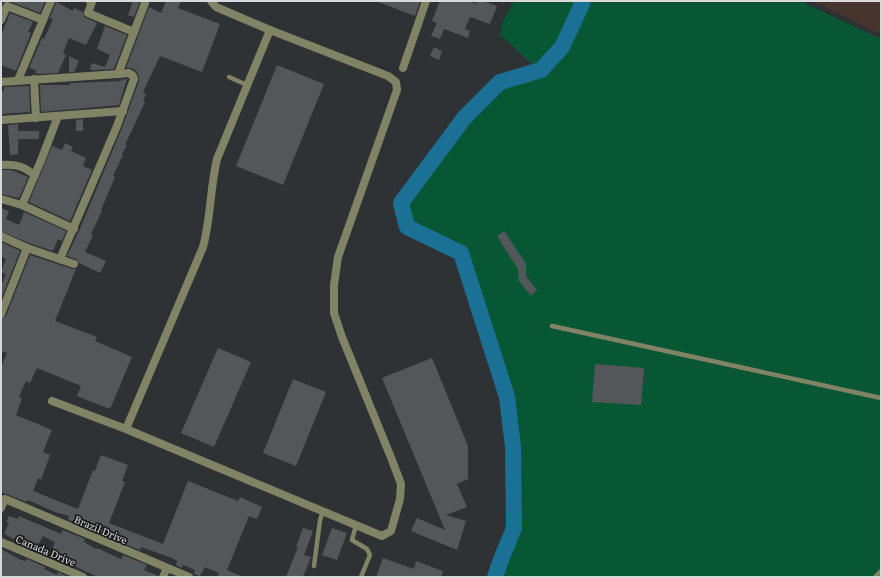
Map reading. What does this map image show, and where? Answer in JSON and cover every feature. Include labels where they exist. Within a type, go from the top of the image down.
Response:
[{"type":"street","points":[[18,80],[51,1]]},
{"type":"street","points":[[90,1],[92,2],[88,13],[134,32]]},
{"type":"street","points":[[52,401],[126,429],[382,536],[391,531],[400,499],[401,484],[342,337],[334,312],[334,284],[338,257],[397,90],[396,82],[388,76],[270,30],[216,7],[211,1]]},
{"type":"street","points":[[402,68],[426,1]]},
{"type":"street","points":[[118,74],[144,2]]},
{"type":"street","points":[[1,20],[4,4],[43,20]]},
{"type":"street","points":[[126,429],[203,247],[208,229],[213,175],[217,159],[270,30]]},
{"type":"street","points":[[1,82],[118,74],[131,74],[134,79],[123,111],[60,259]]},
{"type":"street","points":[[34,79],[36,118]]},
{"type":"street","points":[[1,120],[123,111]]},
{"type":"street","points":[[22,205],[58,116]]},
{"type":"street","points":[[1,165],[15,164],[35,175]]},
{"type":"street","points":[[1,199],[22,205],[74,229]]},
{"type":"street","points":[[1,236],[27,248],[74,264]]},
{"type":"street","points":[[1,314],[27,248]]},
{"type":"street","name":"Brazil Drive","points":[[1,508],[4,499],[189,577]]},
{"type":"street","name":"Canada Drive","points":[[1,542],[83,577]]},
{"type":"street","points":[[163,577],[168,568]]},
{"type":"lane","points":[[229,77],[247,85]]},
{"type":"lane","points":[[552,326],[881,398]]},
{"type":"lane","points":[[314,566],[320,520],[323,511]]},
{"type":"lane","points":[[356,525],[352,540],[367,549],[370,555],[361,577]]},
{"type":"lane","points":[[875,577],[881,572]]},
{"type":"shaded area","points":[[812,1],[881,1],[881,29],[879,33]]},
{"type":"green space","points":[[513,1],[800,1],[881,39],[881,577],[499,577],[519,526],[516,451],[510,397],[464,250],[411,225],[405,205],[467,119],[503,86],[542,73],[500,35],[503,21]]},
{"type":"building","points":[[9,1],[45,1],[40,13]]},
{"type":"building","points":[[133,1],[140,1],[134,17],[128,15]]},
{"type":"building","points":[[166,1],[181,1],[178,8],[220,24],[202,72],[160,56],[143,92],[146,94],[143,101],[145,102],[125,145],[127,145],[113,176],[115,177],[85,252],[106,261],[100,273],[79,263],[76,259],[67,256],[122,128],[139,81],[137,72],[132,68],[126,68],[149,7],[161,13]]},
{"type":"building","points":[[376,1],[420,1],[415,16]]},
{"type":"building","points":[[440,1],[469,1],[476,4],[477,1],[482,1],[497,6],[490,24],[470,17],[465,29],[470,31],[468,38],[444,29],[440,39],[431,36],[437,23],[432,21]]},
{"type":"building","points":[[56,2],[73,11],[74,8],[83,12],[84,17],[97,23],[86,45],[69,38],[63,53],[66,55],[58,73],[35,73],[36,70],[29,68],[42,38],[44,39],[53,19],[50,18]]},
{"type":"building","points":[[10,13],[33,22],[28,32],[31,33],[16,71],[1,65],[1,36]]},
{"type":"building","points":[[105,26],[127,35],[114,69],[92,70],[90,69],[92,63],[105,67],[110,55],[97,49]]},
{"type":"building","points":[[434,47],[442,51],[439,60],[430,56]]},
{"type":"building","points":[[69,56],[79,61],[74,72],[69,72]]},
{"type":"building","points":[[277,65],[324,84],[283,185],[236,166]]},
{"type":"building","points":[[127,79],[119,105],[41,112],[40,85],[70,85],[70,83],[123,81],[118,80]]},
{"type":"building","points":[[29,86],[30,112],[1,114],[1,91],[4,91],[4,87]]},
{"type":"building","points":[[83,119],[83,131],[76,131],[76,120]]},
{"type":"building","points":[[18,124],[18,131],[39,131],[39,139],[18,139],[18,154],[10,155],[8,125]]},
{"type":"building","points":[[65,143],[73,147],[71,151],[86,158],[83,166],[92,170],[70,221],[29,202],[52,146],[62,150]]},
{"type":"building","points":[[1,170],[11,170],[28,177],[19,198],[1,194]]},
{"type":"building","points":[[1,208],[9,211],[6,219],[19,225],[24,212],[66,231],[62,241],[58,239],[53,251],[1,231]]},
{"type":"building","points":[[504,231],[526,264],[526,276],[537,290],[531,296],[519,281],[518,269],[497,236]]},
{"type":"building","points":[[1,242],[20,251],[1,299],[1,286],[6,274],[1,272],[6,259],[1,256]]},
{"type":"building","points":[[30,255],[76,269],[55,321],[97,337],[95,341],[132,357],[110,409],[77,396],[81,386],[37,368],[30,383],[26,381],[19,397],[22,398],[16,415],[52,430],[43,452],[50,455],[41,480],[38,478],[33,491],[78,509],[93,470],[95,471],[101,455],[128,465],[122,481],[125,482],[109,523],[163,544],[188,481],[238,501],[240,497],[262,507],[257,519],[249,516],[227,570],[243,577],[217,577],[219,573],[205,567],[200,576],[194,574],[195,570],[183,565],[182,568],[176,565],[177,561],[172,558],[141,547],[140,550],[122,543],[124,539],[105,531],[103,535],[69,520],[69,516],[55,512],[28,500],[27,502],[1,492],[1,367],[7,353],[1,351],[1,319],[6,316]]},
{"type":"building","points":[[218,348],[251,362],[214,447],[181,433]]},
{"type":"building","points":[[432,358],[468,446],[468,479],[457,484],[467,507],[446,515],[466,521],[457,550],[411,531],[417,518],[445,530],[382,378]]},
{"type":"building","points":[[595,364],[644,368],[641,405],[592,402]]},
{"type":"building","points":[[293,379],[326,392],[296,466],[263,453]]},
{"type":"building","points":[[9,516],[18,519],[19,516],[61,534],[63,530],[85,539],[84,542],[96,549],[97,548],[121,559],[123,555],[147,565],[144,570],[158,577],[98,577],[74,566],[73,567],[50,555],[55,542],[43,536],[35,550],[4,534],[9,523],[6,522]]},
{"type":"building","points":[[303,528],[313,531],[304,555],[311,557],[303,577],[286,577],[298,547],[296,547]]},
{"type":"building","points":[[332,528],[347,533],[337,560],[322,555]]},
{"type":"building","points":[[1,549],[21,560],[25,561],[27,559],[45,567],[44,569],[57,575],[58,572],[69,577],[1,577]]},
{"type":"building","points":[[383,558],[414,569],[416,561],[443,571],[441,577],[376,577]]},
{"type":"waterway","points":[[495,577],[514,528],[513,447],[507,397],[461,253],[407,227],[401,203],[464,118],[500,82],[541,70],[562,47],[582,4],[581,1]]}]
